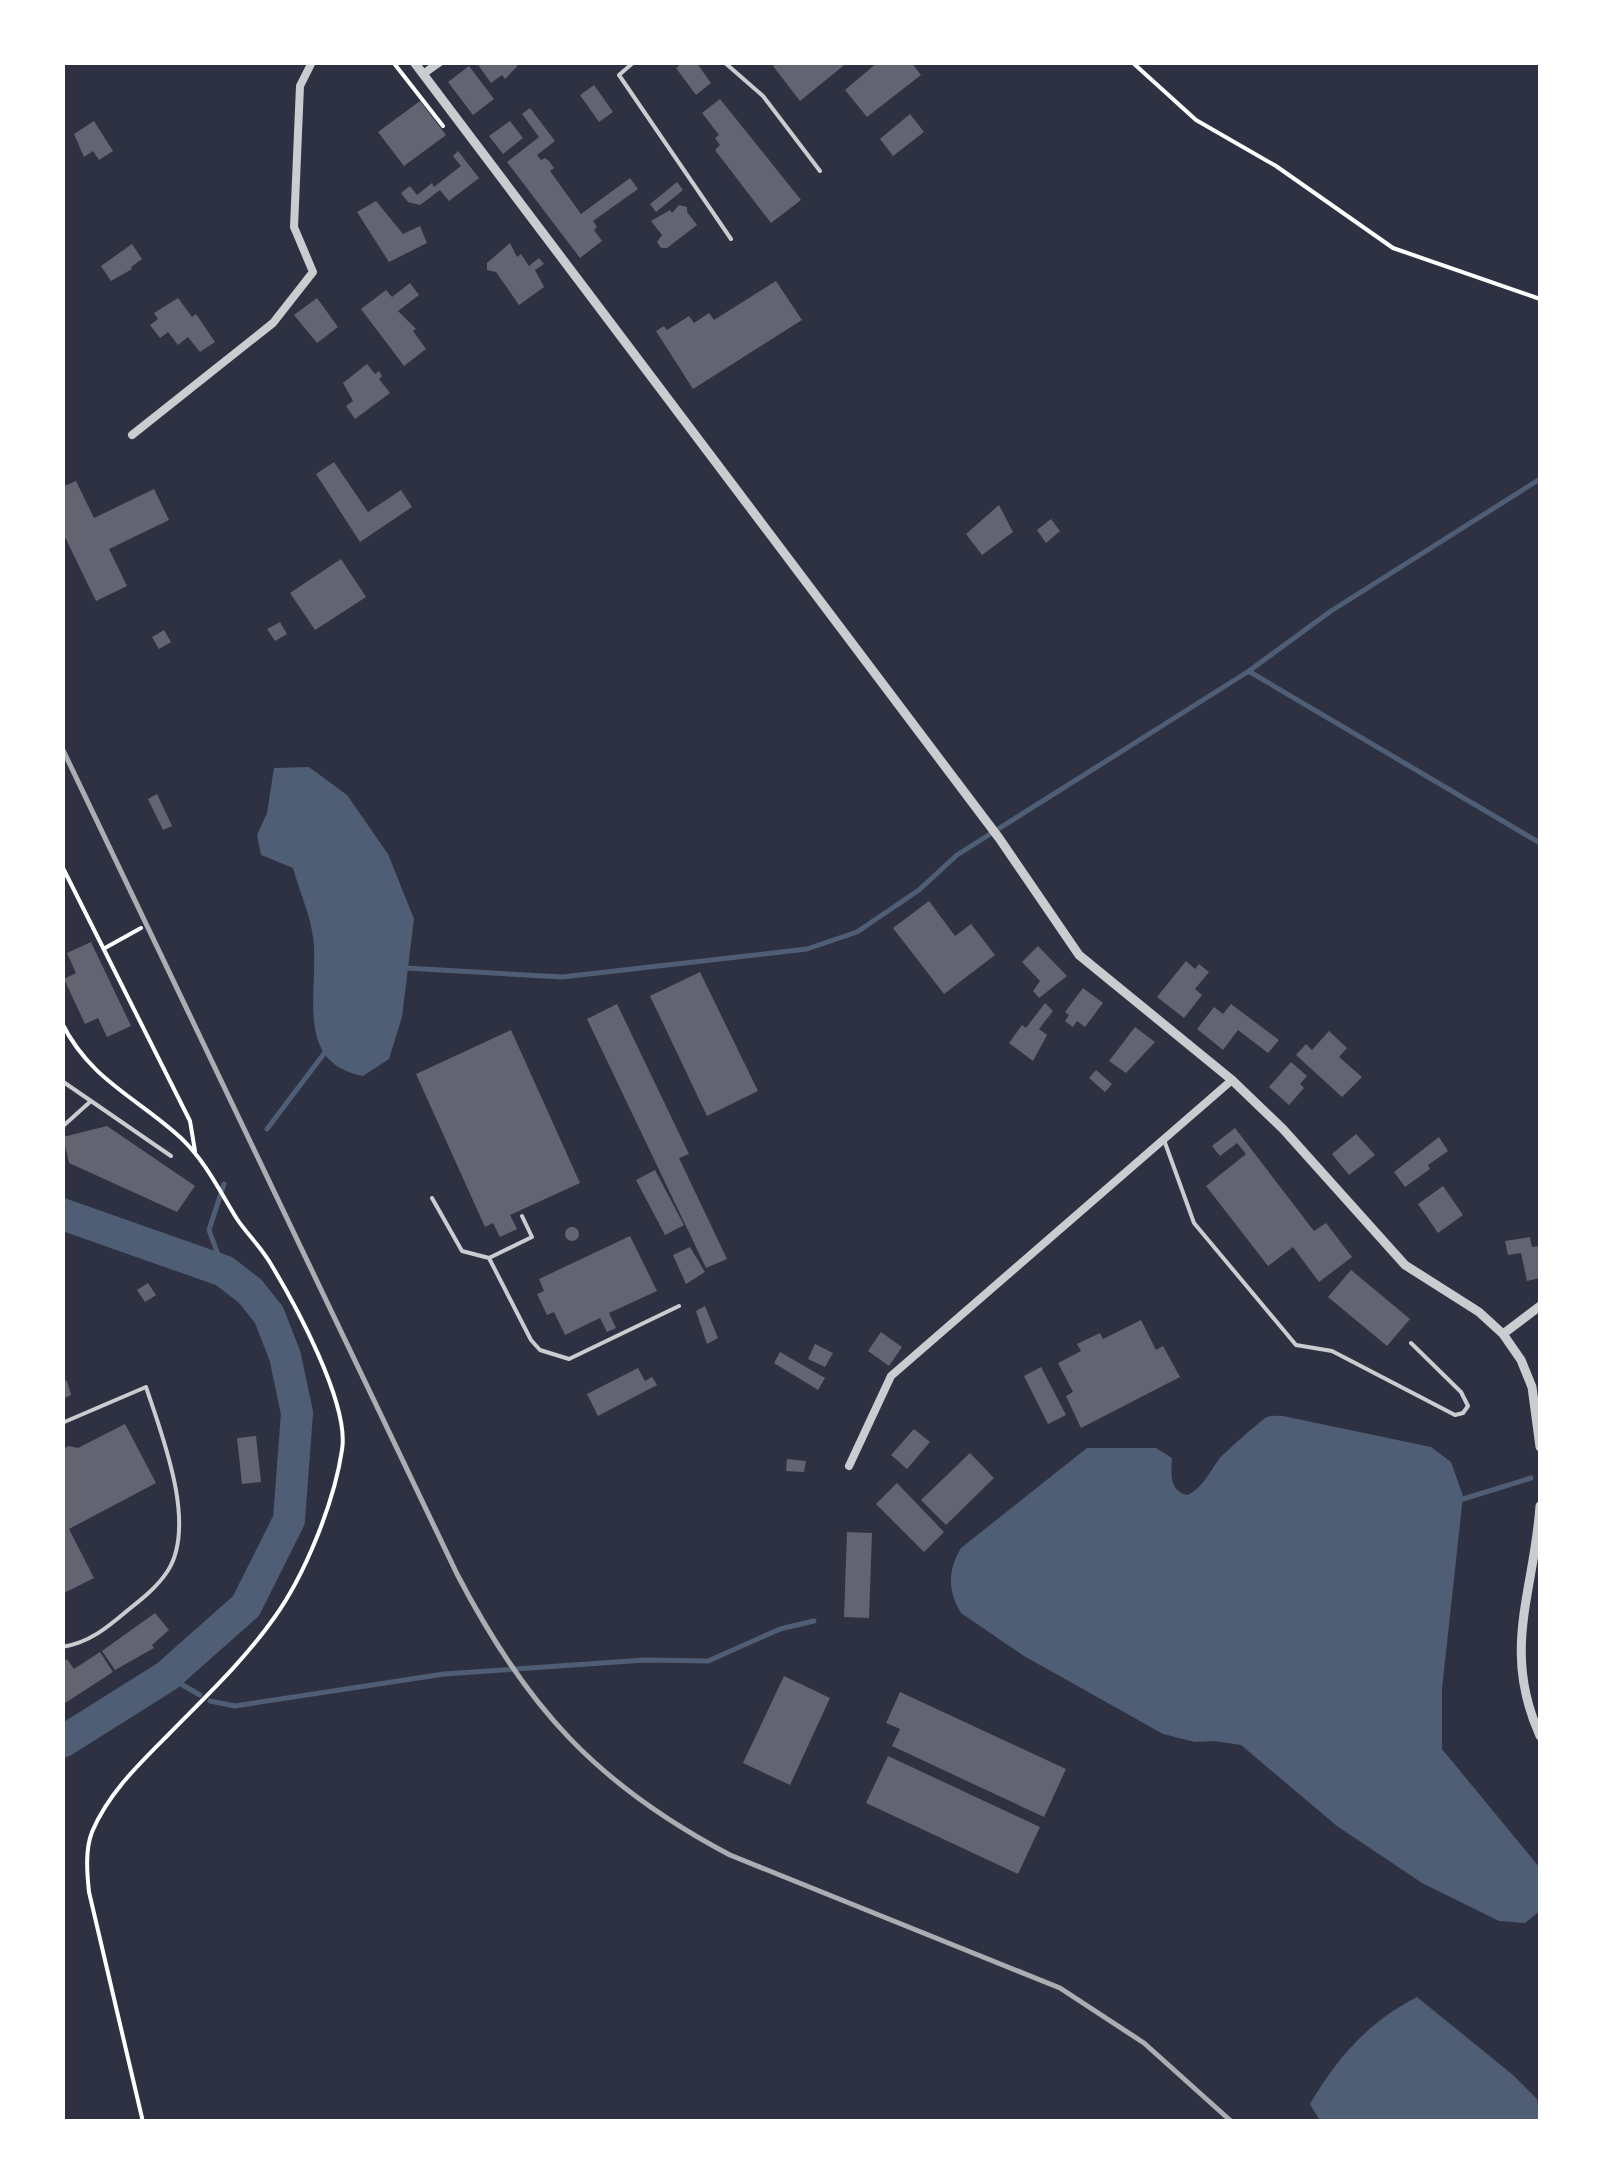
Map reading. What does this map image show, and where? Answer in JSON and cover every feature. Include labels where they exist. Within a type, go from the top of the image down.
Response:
[{"type":"street","points":[[132,434],[273,323],[313,272],[294,227],[300,86],[312,62]]},
{"type":"street","points":[[414,62],[999,838],[1067,942],[1108,982],[1232,1080],[1283,1129],[1404,1265],[1479,1312],[1503,1334],[1521,1360],[1532,1387],[1540,1447]]},
{"type":"street","points":[[423,74],[440,62]]},
{"type":"street","points":[[849,1466],[891,1376],[1232,1080]]},
{"type":"street","points":[[1503,1334],[1540,1306]]},
{"type":"street","points":[[1540,1506],[1519,1642],[1523,1682],[1540,1736]]},
{"type":"lane","points":[[634,62],[619,75],[731,240]]},
{"type":"lane","points":[[724,62],[762,96],[820,171]]},
{"type":"lane","points":[[62,1081],[171,1156]]},
{"type":"lane","points":[[62,1127],[91,1102]]},
{"type":"lane","points":[[1164,1140],[1194,1223],[1296,1345],[1332,1352],[1455,1415],[1463,1413],[1468,1406],[1462,1392],[1411,1342]]},
{"type":"lane","points":[[432,1198],[462,1251],[488,1258],[532,1237],[522,1216]]},
{"type":"lane","points":[[488,1258],[530,1340],[540,1350],[556,1356],[568,1359],[679,1306]]},
{"type":"lane","points":[[62,1423],[146,1387],[178,1498],[177,1549],[168,1571],[146,1596],[96,1636],[62,1647]]},
{"type":"path","points":[[1132,62],[1196,120],[1276,166],[1394,248],[1540,299]]},
{"type":"path","points":[[62,866],[190,1121],[195,1154]]},
{"type":"path","points":[[104,948],[141,928]]},
{"type":"path","points":[[62,1023],[78,1050],[121,1094],[179,1137],[212,1175],[269,1261],[320,1360],[337,1404],[343,1445],[329,1500],[289,1596],[232,1669],[112,1796],[91,1834],[86,1868],[89,1892],[143,2122]]},
{"type":"water","points":[[309,767],[347,795],[388,854],[414,919],[402,1017],[389,1059],[363,1076],[341,1068],[326,1056],[318,1040],[314,1021],[313,937],[307,911],[293,868],[261,855],[257,835],[267,813],[274,768]]},
{"type":"water","points":[[1269,1416],[1431,1447],[1451,1462],[1463,1496],[1442,1689],[1442,1749],[1540,1868],[1540,1911],[1525,1923],[1499,1921],[1422,1883],[1337,1826],[1241,1745],[1195,1742],[1163,1734],[1024,1656],[961,1613],[956,1605],[951,1580],[961,1548],[1087,1448],[1156,1448],[1172,1458],[1174,1485],[1188,1495],[1258,1423]]},
{"type":"water","points":[[1417,1997],[1537,2099],[1540,2121],[1320,2121],[1310,2104],[1331,2071],[1369,2030]]},
{"type":"building","points":[[476,62],[521,62],[505,79],[502,75],[491,83]]},
{"type":"building","points":[[683,62],[696,62],[711,83],[696,95],[676,68]]},
{"type":"building","points":[[778,62],[848,62],[800,101],[773,66]]},
{"type":"building","points":[[878,62],[911,62],[921,75],[867,117],[845,90]]},
{"type":"building","points":[[469,66],[494,99],[473,115],[448,82]]},
{"type":"building","points":[[594,85],[613,112],[599,122],[580,95]]},
{"type":"building","points":[[720,99],[801,200],[771,223],[715,150],[720,145],[715,138],[719,135],[702,113]]},
{"type":"building","points":[[420,101],[446,135],[404,166],[378,132]]},
{"type":"building","points":[[530,108],[555,141],[537,155],[549,161],[554,168],[550,171],[581,214],[630,178],[638,189],[593,221],[602,241],[580,258],[507,162],[539,137],[522,114]]},
{"type":"building","points":[[910,114],[924,132],[893,156],[880,139]]},
{"type":"building","points":[[94,121],[113,151],[99,160],[93,151],[84,157],[74,134]]},
{"type":"building","points":[[510,121],[523,138],[503,154],[489,136]]},
{"type":"building","points":[[458,151],[479,178],[449,201],[440,190],[420,205],[408,202],[401,193],[410,186],[417,195],[461,166],[453,156]]},
{"type":"building","points":[[677,182],[683,190],[656,212],[650,204]]},
{"type":"building","points":[[376,201],[403,234],[420,226],[427,243],[389,262],[357,212]]},
{"type":"building","points":[[679,205],[687,207],[697,225],[667,248],[661,248],[657,242],[662,235],[651,221],[670,210],[672,213]]},
{"type":"building","points":[[510,243],[517,257],[521,254],[529,266],[539,258],[544,264],[535,270],[544,287],[519,305],[496,272],[487,270],[487,263]]},
{"type":"building","points":[[132,244],[142,259],[111,281],[101,266]]},
{"type":"building","points":[[776,281],[802,320],[693,389],[656,331],[664,326],[667,330],[689,316],[694,323],[709,313],[714,320]]},
{"type":"building","points":[[410,283],[419,295],[398,311],[416,329],[413,331],[426,349],[404,366],[361,309],[386,290],[392,297]]},
{"type":"building","points":[[178,298],[192,317],[196,314],[215,342],[200,352],[188,337],[178,345],[168,332],[160,338],[150,325],[158,319],[154,313]]},
{"type":"building","points":[[317,298],[338,327],[317,343],[294,315]]},
{"type":"building","points":[[367,364],[375,374],[379,371],[379,379],[390,393],[355,419],[346,406],[353,401],[343,383]]},
{"type":"building","points":[[334,462],[368,512],[401,490],[412,507],[360,542],[316,474]]},
{"type":"building","points":[[76,481],[94,518],[154,489],[169,520],[109,549],[127,586],[96,601],[62,531],[62,487]]},
{"type":"building","points":[[999,505],[1013,532],[982,555],[966,534]]},
{"type":"building","points":[[1051,519],[1060,531],[1046,543],[1037,530]]},
{"type":"building","points":[[341,559],[366,597],[315,630],[290,593]]},
{"type":"building","points":[[280,622],[287,634],[275,641],[267,629]]},
{"type":"building","points":[[164,630],[171,642],[159,649],[152,637]]},
{"type":"building","points":[[157,794],[172,826],[163,830],[148,799]]},
{"type":"building","points":[[929,901],[955,936],[971,924],[995,955],[944,994],[893,928]]},
{"type":"building","points":[[91,942],[131,1026],[107,1037],[98,1018],[85,1024],[64,979],[76,973],[67,953]]},
{"type":"building","points":[[1038,946],[1067,976],[1039,998],[1033,991],[1040,981],[1022,962]]},
{"type":"building","points":[[1186,961],[1195,969],[1199,964],[1209,972],[1195,989],[1202,995],[1184,1018],[1157,997]]},
{"type":"building","points":[[700,972],[758,1091],[707,1116],[650,996]]},
{"type":"building","points":[[1083,988],[1103,1003],[1085,1027],[1077,1021],[1073,1027],[1065,1021],[1069,1015],[1065,1012]]},
{"type":"building","points":[[1045,1003],[1053,1011],[1039,1029],[1047,1035],[1033,1061],[1009,1043]]},
{"type":"building","points":[[617,1004],[689,1154],[679,1158],[727,1259],[706,1268],[587,1019]]},
{"type":"building","points":[[1231,1004],[1279,1040],[1268,1053],[1238,1030],[1223,1050],[1197,1029],[1214,1007],[1223,1014]]},
{"type":"building","points":[[1135,1027],[1155,1042],[1126,1073],[1109,1061]]},
{"type":"building","points":[[511,1030],[580,1183],[510,1215],[517,1229],[500,1237],[493,1223],[485,1227],[416,1074]]},
{"type":"building","points":[[1329,1031],[1347,1048],[1339,1057],[1362,1077],[1342,1097],[1296,1055],[1306,1044],[1312,1050]]},
{"type":"building","points":[[1291,1062],[1307,1076],[1300,1084],[1304,1088],[1289,1105],[1269,1087]]},
{"type":"building","points":[[1096,1070],[1112,1084],[1105,1092],[1089,1078]]},
{"type":"building","points":[[107,1126],[195,1186],[177,1212],[69,1163],[63,1137]]},
{"type":"building","points":[[1235,1128],[1314,1231],[1326,1223],[1352,1257],[1319,1282],[1293,1247],[1268,1266],[1206,1186],[1246,1154],[1237,1143],[1220,1156],[1212,1146]]},
{"type":"building","points":[[1356,1134],[1375,1155],[1349,1175],[1332,1154]]},
{"type":"building","points":[[1439,1137],[1448,1151],[1405,1187],[1394,1172]]},
{"type":"building","points":[[655,1170],[684,1225],[665,1235],[636,1180]]},
{"type":"building","points":[[1443,1186],[1463,1215],[1438,1233],[1418,1204]]},
{"type":"building","points":[[572,1227],[579,1234],[572,1241],[565,1234]]},
{"type":"building","points":[[630,1236],[657,1291],[609,1313],[616,1328],[607,1332],[600,1318],[565,1335],[554,1312],[547,1315],[537,1294],[544,1291],[539,1279]]},
{"type":"building","points":[[1530,1237],[1532,1247],[1540,1246],[1540,1278],[1527,1281],[1521,1253],[1508,1255],[1505,1241]]},
{"type":"building","points":[[690,1247],[705,1272],[686,1284],[673,1255]]},
{"type":"building","points":[[1351,1270],[1410,1319],[1387,1346],[1328,1297]]},
{"type":"building","points":[[148,1283],[156,1295],[145,1302],[137,1290]]},
{"type":"building","points":[[705,1306],[718,1338],[707,1344],[696,1311]]},
{"type":"building","points":[[1141,1320],[1156,1350],[1163,1346],[1180,1377],[1081,1428],[1066,1396],[1073,1392],[1058,1363],[1081,1351],[1077,1344],[1100,1333],[1103,1339]]},
{"type":"building","points":[[881,1332],[902,1347],[889,1366],[868,1351]]},
{"type":"building","points":[[815,1344],[833,1353],[825,1367],[808,1359]]},
{"type":"building","points":[[780,1352],[825,1378],[818,1390],[774,1363]]},
{"type":"building","points":[[1041,1367],[1066,1415],[1048,1424],[1024,1376]]},
{"type":"building","points":[[638,1368],[645,1381],[652,1377],[657,1385],[598,1416],[587,1394]]},
{"type":"building","points":[[63,1379],[71,1395],[63,1399]]},
{"type":"building","points":[[125,1424],[156,1483],[69,1529],[94,1578],[62,1594],[62,1449],[78,1448]]},
{"type":"building","points":[[914,1429],[930,1442],[907,1469],[891,1455]]},
{"type":"building","points":[[256,1436],[261,1482],[242,1484],[237,1438]]},
{"type":"building","points":[[970,1453],[994,1478],[946,1525],[921,1500]]},
{"type":"building","points":[[787,1459],[806,1461],[804,1472],[786,1471]]},
{"type":"building","points":[[897,1483],[944,1532],[924,1552],[876,1504]]},
{"type":"building","points":[[847,1532],[872,1533],[869,1618],[844,1617]]},
{"type":"building","points":[[155,1613],[169,1630],[152,1645],[154,1648],[115,1670],[102,1651]]},
{"type":"building","points":[[100,1652],[113,1672],[62,1705],[62,1662],[67,1659],[74,1669]]},
{"type":"building","points":[[784,1676],[830,1698],[790,1785],[743,1763]]},
{"type":"building","points":[[900,1692],[1066,1769],[1044,1817],[892,1746],[900,1729],[886,1723]]},
{"type":"building","points":[[888,1756],[1040,1827],[1018,1874],[866,1803]]},
{"type":"waterway","points":[[406,968],[562,977],[807,949],[857,932],[919,890],[957,855],[1249,671],[1331,611],[1540,479]]},
{"type":"waterway","points":[[1250,672],[1540,843]]},
{"type":"waterway","points":[[267,1129],[326,1051]]},
{"type":"waterway","points":[[224,1184],[209,1230],[224,1271]]},
{"type":"waterway","points":[[62,1214],[224,1271],[250,1291],[269,1315],[285,1356],[297,1413],[289,1520],[246,1606],[167,1676],[62,1742]]},
{"type":"waterway","points":[[1460,1500],[1531,1478]]},
{"type":"waterway","points":[[210,1701],[235,1706],[444,1674],[645,1660],[708,1661],[780,1629],[814,1621]]},
{"type":"waterway","points":[[167,1676],[200,1695]]},
{"type":"railway","points":[[62,748],[457,1574],[510,1664],[539,1703],[603,1770],[683,1828],[730,1855],[1060,1988],[1144,2043],[1232,2122]]}]
